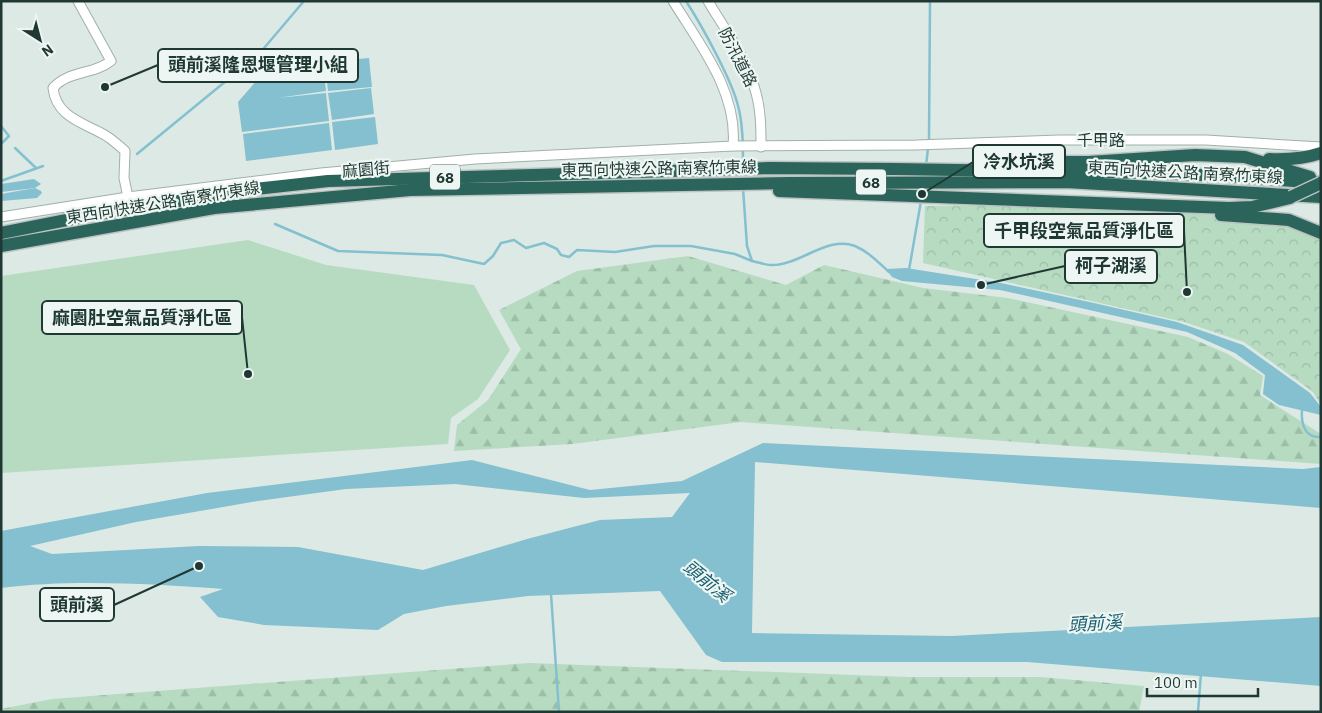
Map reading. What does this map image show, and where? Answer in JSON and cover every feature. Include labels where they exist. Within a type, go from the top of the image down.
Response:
[{"type":"highway","points":[[894,168],[959,162],[1089,162],[1195,155],[1289,160],[1307,158],[1321,153]]},
{"type":"highway","points":[[1245,157],[1310,177],[1321,183]]},
{"type":"highway","name":"東西向快速公路 南寮竹東線","points":[[1,233],[92,215],[246,190],[328,181],[770,168],[894,168],[1066,176],[1321,196]]},
{"type":"highway","name":"東西向快速公路 南寮竹東線","points":[[1,246],[214,208],[310,197],[410,190],[1066,176],[1229,176],[1321,183]]},
{"type":"highway","points":[[677,184],[737,189],[1229,208],[1252,207],[1291,197],[1321,183]]},
{"type":"highway","points":[[1146,206],[1182,212],[1289,220],[1321,233]]},
{"type":"street","points":[[78,1],[111,61],[100,69],[71,75],[60,81],[53,88],[54,98],[59,108],[72,119],[103,133],[125,151],[124,178],[128,196]]},
{"type":"street","points":[[673,1],[719,78],[729,104],[734,130],[733,146]]},
{"type":"street","name":"防汛道路","points":[[708,1],[746,64],[756,92],[760,117],[761,147]]},
{"type":"street","name":"千甲路","points":[[761,147],[916,145],[1059,140],[1206,140],[1321,147]]},
{"type":"street","name":"麻園街","points":[[1,218],[128,196],[321,173],[475,159],[733,146],[761,147]]},
{"type":"green space","points":[[1006,205],[1145,208],[1283,222],[1321,240],[1321,405],[1313,392],[1244,342],[1184,322],[923,263],[925,206]]},
{"type":"green space","points":[[248,240],[326,265],[474,285],[510,350],[478,399],[451,418],[448,444],[1,473],[1,276]]},
{"type":"green space","points":[[688,256],[786,285],[824,265],[923,288],[1008,298],[1188,337],[1228,354],[1263,376],[1260,395],[1321,434],[1321,464],[741,422],[572,444],[454,451],[457,425],[488,400],[521,349],[499,310],[577,271]]},
{"type":"green space","points":[[529,663],[908,677],[1040,677],[1144,686],[1139,712],[1,712],[1,709],[52,699]]},
{"type":"water","points":[[369,58],[372,87],[328,91],[325,62]]},
{"type":"water","points":[[323,63],[326,91],[277,98],[326,93],[329,121],[242,132],[238,102],[265,71]]},
{"type":"water","points":[[371,88],[374,114],[332,120],[328,93]]},
{"type":"water","points":[[375,117],[378,144],[335,150],[332,122]]},
{"type":"water","points":[[329,123],[332,150],[246,161],[243,134]]},
{"type":"water","points":[[34,179],[41,184],[35,188],[1,192],[1,184]]},
{"type":"water","points":[[35,188],[42,193],[37,198],[1,201],[1,194]]},
{"type":"water","points":[[906,268],[1001,283],[1094,303],[1177,322],[1243,345],[1310,393],[1321,407],[1321,415],[1279,405],[1263,394],[1265,375],[1235,353],[1187,332],[1000,290],[902,281],[892,277],[886,269]]},
{"type":"water","name":"頭前溪","points":[[763,443],[1303,469],[1321,467],[1321,508],[755,462],[752,633],[952,636],[1321,617],[1321,686],[1027,662],[722,662],[706,655],[660,591],[528,596],[446,606],[404,614],[378,630],[264,625],[218,617],[200,597],[223,589],[83,583],[1,588],[1,531],[207,493],[472,460],[590,490],[682,481]],"holes":[[[455,484],[584,498],[690,493],[672,517],[600,520],[527,539],[423,570],[298,547],[199,546],[52,554],[30,546],[136,522],[258,501],[346,489]]]},
{"type":"waterway","points":[[137,154],[259,54],[304,1]]},
{"type":"waterway","points":[[686,1],[715,51],[733,91],[742,125],[743,165]]},
{"type":"waterway","points":[[929,139],[930,1]]},
{"type":"waterway","points":[[1,126],[9,136],[1,144]]},
{"type":"waterway","points":[[15,148],[36,168]]},
{"type":"waterway","points":[[926,166],[928,148]]},
{"type":"waterway","points":[[1,181],[43,166]]},
{"type":"waterway","points":[[743,188],[747,246],[752,261],[769,265],[782,264],[824,247],[834,244],[845,244],[865,251],[889,272]]},
{"type":"waterway","points":[[909,270],[921,201]]},
{"type":"waterway","points":[[275,224],[338,251],[442,255],[484,264],[493,256],[501,243],[514,240],[526,248],[544,243],[557,249],[561,255],[569,257],[577,250],[615,252],[654,246],[691,246],[735,254],[752,261]]},
{"type":"waterway","points":[[1302,410],[1303,425],[1307,432],[1315,437],[1321,437]]},
{"type":"waterway","points":[[551,594],[559,712]]},
{"type":"waterway","points":[[1198,712],[1201,673]]},
{"type":"place","name":"頭前溪隆恩堰管理小組","points":[[105,87]]},
{"type":"place","name":"冷水坑溪","points":[[922,194]]},
{"type":"place","name":"柯子湖溪","points":[[981,285]]},
{"type":"place","name":"千甲段空氣品質淨化區","points":[[1187,292]]},
{"type":"place","name":"麻園肚空氣品質淨化區","points":[[248,374]]},
{"type":"place","name":"頭前溪","points":[[199,566]]}]
